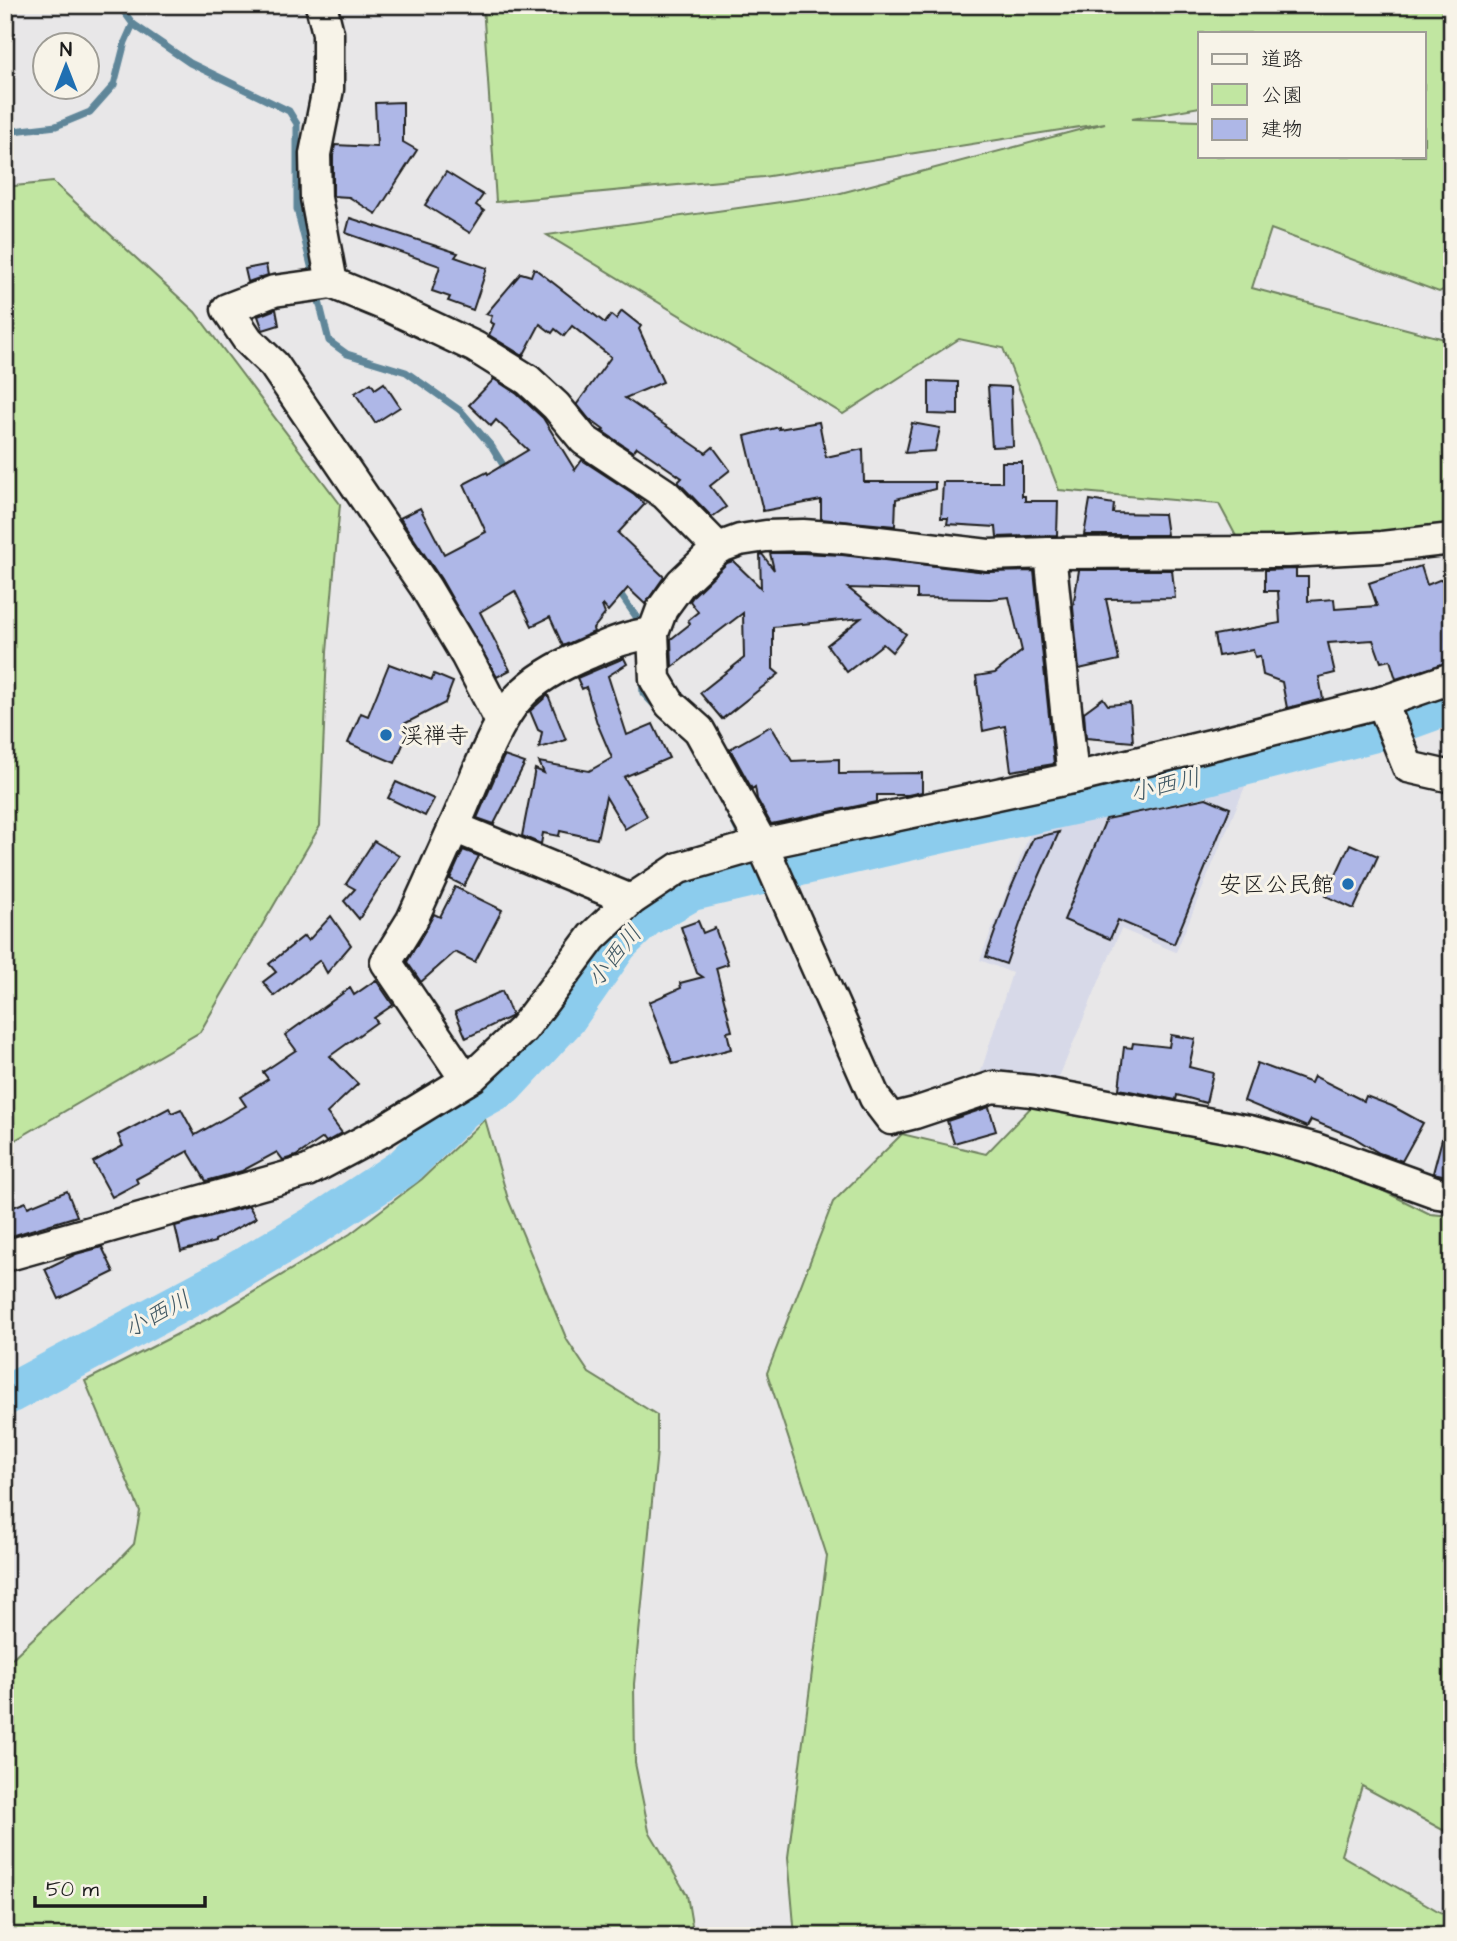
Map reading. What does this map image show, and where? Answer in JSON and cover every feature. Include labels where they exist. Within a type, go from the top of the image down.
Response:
[{"type":"street","points":[[321,5],[328,33],[328,89],[315,154],[316,198],[332,283]]},
{"type":"street","points":[[501,722],[467,655],[426,588],[274,365],[248,340],[227,309],[274,291],[332,283],[474,347],[528,380],[584,440],[665,494],[718,548]]},
{"type":"street","points":[[1452,539],[1382,547],[1288,552],[988,555],[803,535],[766,536],[740,540],[718,548],[681,583],[662,609],[653,633],[655,679],[670,704],[699,730],[762,844],[875,1098],[891,1119],[993,1087],[1032,1091],[1249,1131],[1316,1149],[1438,1193],[1452,1195]]},
{"type":"street","points":[[1049,553],[1073,778]]},
{"type":"street","points":[[466,1080],[386,962],[412,920],[501,722],[519,697],[544,675],[628,636],[653,633]]},
{"type":"street","points":[[5,1256],[308,1171],[385,1130],[473,1076],[523,1029],[593,937],[631,900],[679,869],[762,844],[1073,778],[1382,702],[1452,678]]},
{"type":"street","points":[[1382,702],[1408,767],[1452,777]]},
{"type":"street","points":[[454,827],[631,900]]},
{"type":"shaded area","points":[[1249,777],[1176,952],[1121,929],[1054,1089],[977,1084],[1012,973],[980,960],[1034,823]]},
{"type":"green space","points":[[483,5],[1452,5],[1452,286],[1439,292],[1271,229],[1252,288],[1452,341],[1452,525],[1379,534],[1237,538],[1219,504],[1059,490],[1003,348],[959,339],[843,414],[547,235],[837,194],[1105,123],[763,177],[496,202]]},
{"type":"green space","points":[[53,182],[195,312],[340,504],[327,652],[320,826],[200,1032],[5,1146],[5,187]]},
{"type":"green space","points":[[1035,1103],[1323,1161],[1430,1214],[1452,1216],[1452,1835],[1362,1786],[1341,1855],[1452,1919],[1452,1936],[795,1936],[788,1857],[827,1556],[767,1373],[833,1202],[902,1134],[986,1154]]},
{"type":"green space","points":[[485,1119],[508,1199],[567,1340],[589,1373],[657,1415],[657,1451],[634,1684],[635,1763],[649,1831],[687,1895],[692,1925],[690,1936],[5,1936],[5,1665],[134,1544],[140,1511],[85,1381],[217,1314],[350,1234],[422,1179]]},
{"type":"building","points":[[403,102],[403,142],[417,150],[376,214],[349,197],[333,196],[335,145],[377,147],[375,103]]},
{"type":"building","points":[[446,172],[483,195],[476,205],[484,211],[470,233],[425,205]]},
{"type":"building","points":[[350,218],[458,253],[455,257],[487,268],[473,310],[448,301],[450,297],[432,291],[440,266],[346,233]]},
{"type":"building","points":[[266,265],[268,275],[248,282],[245,269]]},
{"type":"building","points":[[534,268],[605,323],[611,315],[616,319],[622,311],[641,326],[639,329],[663,382],[625,398],[706,453],[713,447],[730,470],[710,486],[726,507],[712,517],[678,482],[682,478],[637,447],[633,452],[589,419],[577,404],[611,357],[572,326],[564,336],[555,329],[552,333],[540,324],[523,356],[489,335],[494,324],[490,322],[492,316],[486,314],[521,273],[531,276]]},
{"type":"building","points":[[276,309],[279,325],[263,330],[258,316]]},
{"type":"building","points":[[494,379],[517,394],[543,418],[575,470],[582,460],[645,504],[618,533],[664,577],[645,604],[628,588],[608,611],[602,606],[605,614],[593,629],[594,632],[563,646],[550,617],[532,626],[515,591],[480,612],[510,670],[497,677],[441,579],[400,518],[420,508],[444,554],[486,532],[464,484],[487,472],[488,474],[528,450],[496,420],[491,426],[469,405]]},
{"type":"building","points":[[929,381],[958,382],[958,415],[929,414]]},
{"type":"building","points":[[371,383],[375,389],[384,383],[400,407],[375,423],[355,393]]},
{"type":"building","points":[[988,386],[1011,387],[1013,446],[992,447]]},
{"type":"building","points":[[819,422],[826,457],[863,449],[864,482],[935,482],[935,489],[896,499],[895,526],[821,519],[821,500],[763,511],[745,436],[779,427]]},
{"type":"building","points":[[912,423],[940,428],[935,451],[905,453]]},
{"type":"building","points":[[1002,462],[1022,462],[1022,496],[1025,496],[1025,501],[1058,501],[1057,535],[997,537],[996,527],[947,524],[948,518],[941,518],[943,482],[1002,482]]},
{"type":"building","points":[[1090,500],[1114,504],[1113,513],[1164,514],[1167,535],[1084,535]]},
{"type":"building","points":[[770,553],[842,555],[986,572],[1034,571],[1054,764],[1011,771],[1005,726],[983,731],[976,676],[995,673],[1022,651],[1009,597],[917,598],[917,590],[848,588],[906,634],[892,652],[883,644],[847,672],[827,645],[861,618],[773,627],[773,669],[779,674],[722,719],[700,693],[744,658],[743,613],[672,667],[671,639],[690,624],[688,620],[698,612],[690,601],[694,595],[727,563],[733,561],[761,588],[760,555],[762,554],[774,570]]},
{"type":"building","points":[[1421,566],[1427,585],[1444,578],[1452,598],[1452,661],[1396,679],[1390,660],[1381,662],[1373,640],[1328,643],[1335,673],[1319,677],[1323,699],[1287,708],[1282,682],[1263,675],[1260,656],[1255,657],[1253,650],[1218,656],[1214,635],[1280,623],[1278,591],[1265,591],[1265,570],[1296,569],[1296,577],[1308,577],[1308,601],[1334,599],[1335,609],[1377,606],[1369,583]]},
{"type":"building","points":[[1079,570],[1172,570],[1175,598],[1106,599],[1119,660],[1079,669],[1073,607]]},
{"type":"building","points":[[624,658],[627,664],[608,676],[627,735],[653,724],[669,758],[624,777],[647,816],[625,829],[606,797],[597,839],[560,831],[559,836],[543,833],[541,844],[522,836],[535,769],[544,773],[539,762],[589,771],[612,758],[586,687],[582,689],[577,678]]},
{"type":"building","points":[[389,664],[432,680],[434,674],[453,682],[445,703],[404,724],[408,733],[395,763],[348,743],[361,713],[368,716]]},
{"type":"building","points":[[548,695],[566,740],[539,748],[542,732],[538,730],[530,711]]},
{"type":"building","points":[[1103,698],[1108,705],[1130,703],[1133,742],[1086,738],[1084,712]]},
{"type":"building","points":[[771,726],[792,761],[839,759],[839,774],[922,773],[922,792],[877,795],[877,802],[771,824],[757,799],[755,787],[752,789],[730,749]]},
{"type":"building","points":[[504,756],[525,763],[494,824],[477,818]]},
{"type":"building","points":[[396,782],[434,799],[425,816],[388,798]]},
{"type":"building","points":[[1206,798],[1230,808],[1174,944],[1118,920],[1110,939],[1064,920],[1106,819]]},
{"type":"building","points":[[1059,832],[1027,904],[1006,964],[986,957],[1008,895],[1033,838]]},
{"type":"building","points":[[374,841],[399,856],[359,919],[344,901],[355,889],[346,884]]},
{"type":"building","name":"安区公民館","points":[[1350,844],[1378,856],[1354,909],[1326,896]]},
{"type":"building","points":[[463,850],[479,856],[464,886],[450,879]]},
{"type":"building","points":[[455,887],[502,910],[475,962],[455,952],[421,982],[407,962],[434,914],[440,917]]},
{"type":"building","points":[[331,916],[351,945],[327,973],[320,960],[274,996],[263,982],[276,972],[269,964],[304,936],[308,941]]},
{"type":"building","points":[[698,921],[703,933],[715,928],[728,964],[716,968],[732,1031],[727,1032],[731,1049],[673,1064],[649,1002],[681,988],[680,983],[703,977],[697,973],[681,927]]},
{"type":"building","points":[[376,980],[393,1005],[374,1018],[377,1022],[330,1056],[358,1084],[327,1113],[342,1133],[326,1142],[323,1138],[296,1156],[283,1160],[277,1152],[242,1171],[206,1181],[188,1151],[136,1179],[138,1183],[112,1197],[93,1162],[123,1146],[118,1135],[169,1108],[172,1113],[181,1109],[195,1135],[246,1106],[240,1097],[268,1079],[263,1072],[296,1050],[285,1035],[350,988],[354,995]]},
{"type":"building","points":[[502,991],[512,1015],[466,1038],[455,1012]]},
{"type":"building","points":[[1171,1035],[1195,1039],[1189,1067],[1213,1073],[1206,1103],[1177,1095],[1176,1100],[1119,1089],[1124,1047],[1132,1048],[1133,1043],[1169,1047]]},
{"type":"building","points":[[1257,1063],[1311,1083],[1314,1076],[1364,1101],[1366,1096],[1392,1106],[1423,1123],[1402,1161],[1379,1153],[1353,1137],[1311,1120],[1307,1127],[1244,1101]]},
{"type":"building","points":[[989,1107],[996,1131],[954,1143],[947,1121]]},
{"type":"building","points":[[1446,1124],[1452,1125],[1452,1177],[1433,1173]]},
{"type":"building","points":[[67,1191],[77,1216],[5,1238],[5,1210],[26,1202],[28,1207]]},
{"type":"building","points":[[249,1206],[256,1218],[215,1242],[181,1251],[175,1226]]},
{"type":"building","points":[[102,1247],[114,1272],[59,1299],[45,1269],[76,1254]]},
{"type":"waterway","points":[[119,5],[133,24],[190,63],[289,111],[297,124],[297,209],[314,278]]},
{"type":"waterway","points":[[5,132],[56,126],[90,112],[114,85],[125,42],[133,24]]},
{"type":"waterway","points":[[317,293],[329,341],[347,354],[406,372],[461,411],[492,447],[508,473]]},
{"type":"waterway","points":[[615,589],[637,618],[637,629]]},
{"type":"waterway","points":[[642,679],[643,693],[661,712]]},
{"type":"waterway","name":"小西川","points":[[5,1396],[224,1279],[319,1223],[404,1167],[464,1108],[504,1086],[566,1019],[618,944],[645,918],[692,891],[1197,778],[1372,733],[1452,704]]},
{"type":"waterway","points":[[731,817],[743,841]]},
{"type":"place","name":"渓禅寺","points":[[386,735]]},
{"type":"place","name":"安区公民館","points":[[1348,884]]}]
